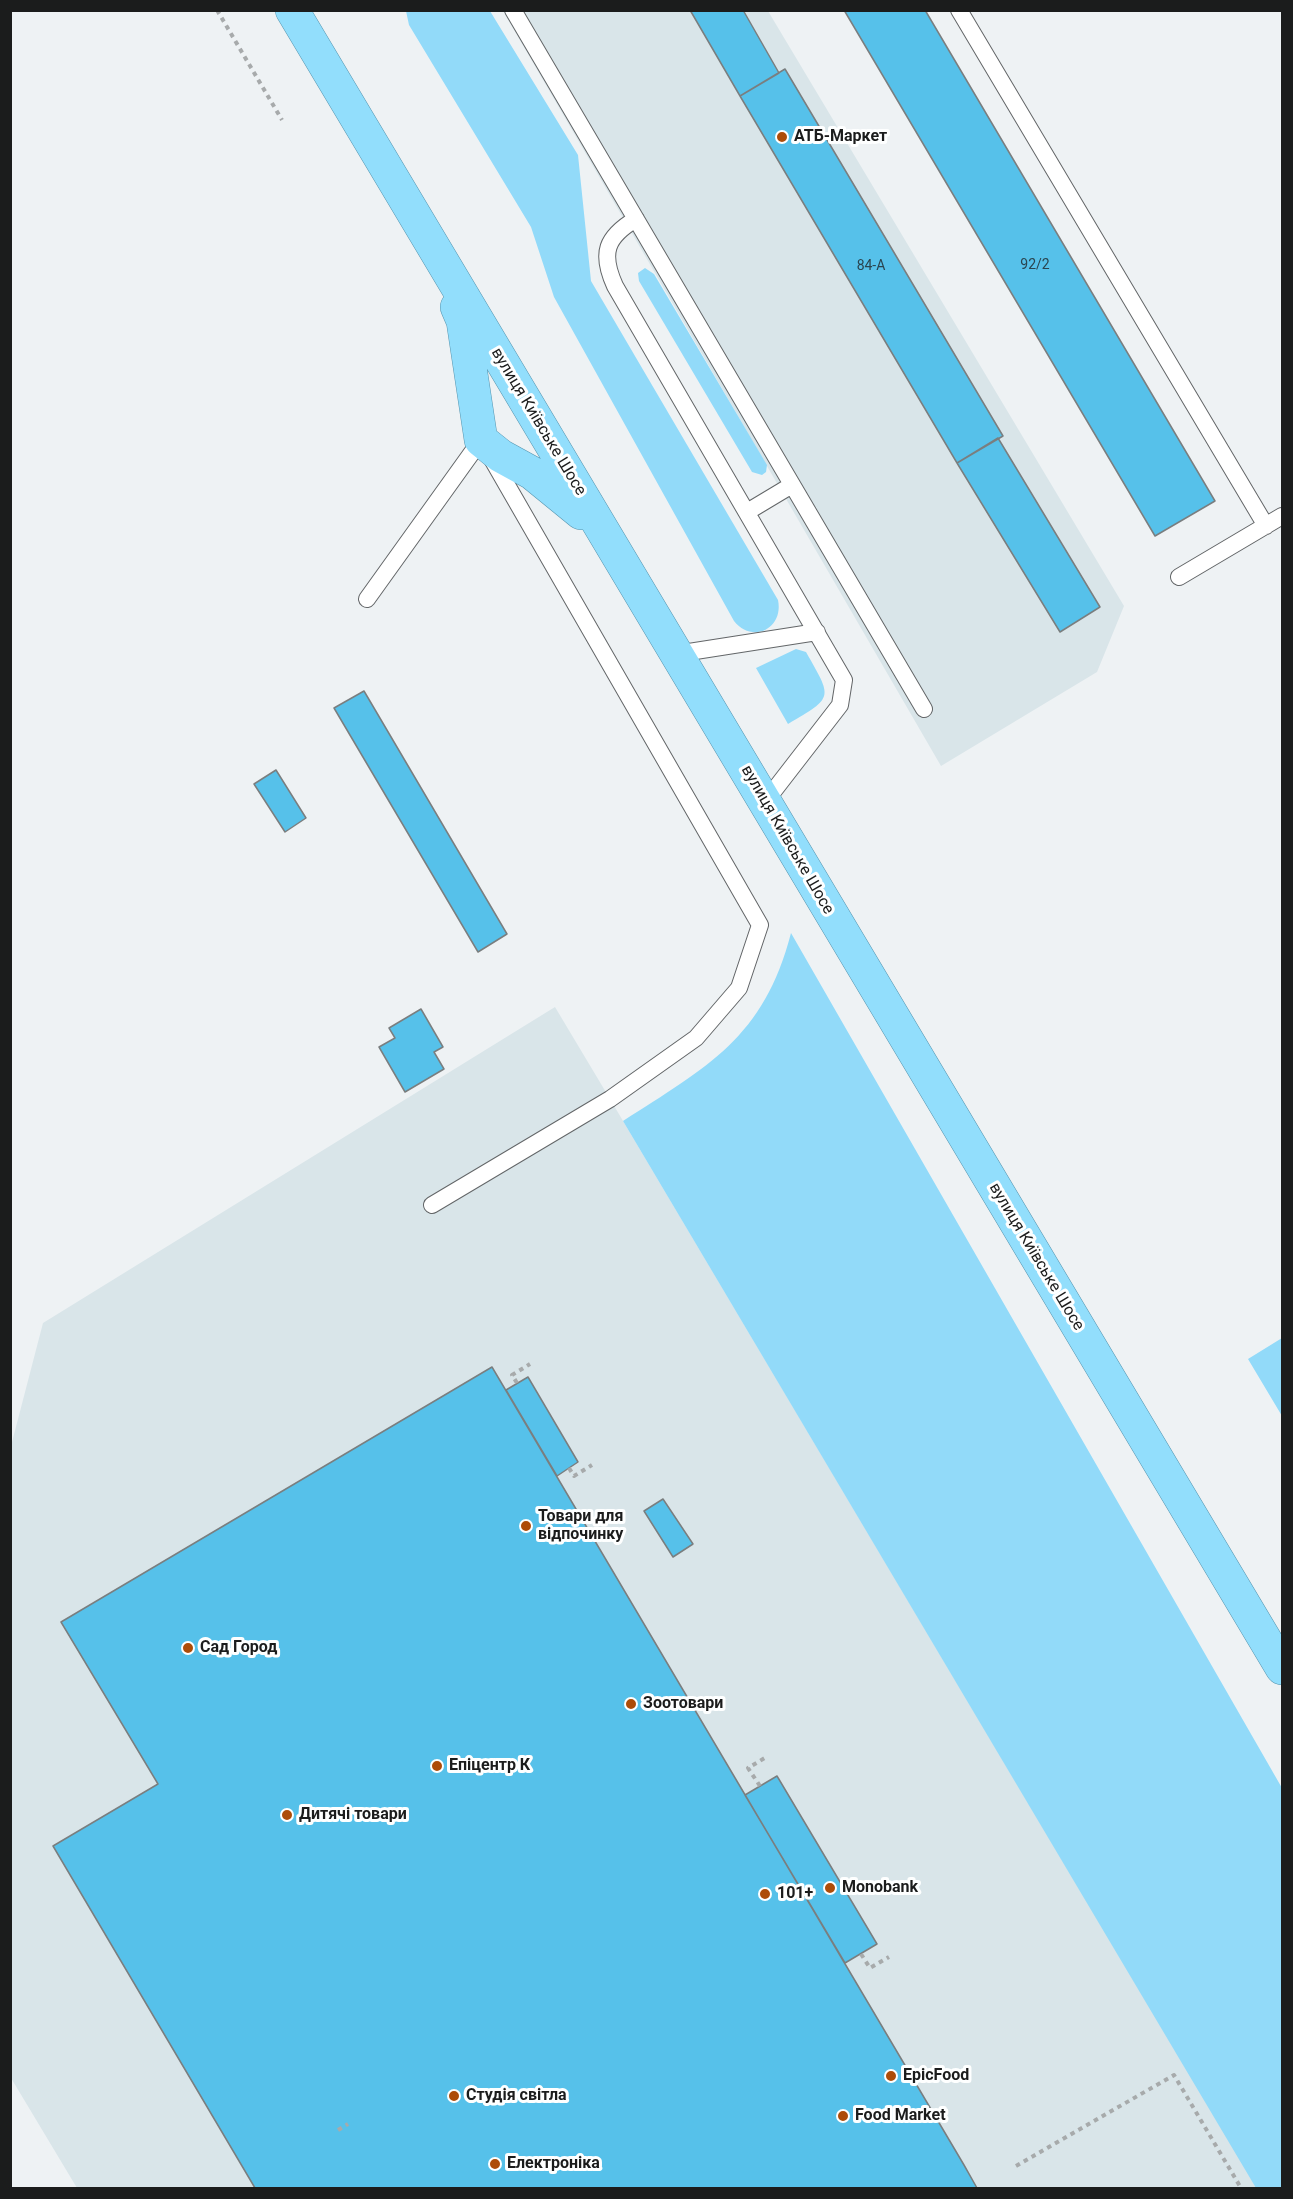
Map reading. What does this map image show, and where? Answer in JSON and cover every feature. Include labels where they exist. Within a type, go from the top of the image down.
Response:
[{"type":"highway","name":"вулиця Київське Шосе","points":[[292,10],[1282,1668]]},
{"type":"highway","points":[[438,255],[463,321],[481,440],[564,496],[619,559]]},
{"type":"lane","points":[[513,10],[924,710]]},
{"type":"lane","points":[[959,10],[1266,526]]},
{"type":"lane","points":[[636,219],[612,238],[607,249],[609,273],[844,680],[840,705],[765,802]]},
{"type":"lane","points":[[367,599],[481,440],[760,925],[739,988],[696,1038],[610,1099],[432,1205]]},
{"type":"lane","points":[[747,512],[792,485]]},
{"type":"lane","points":[[1179,577],[1282,516]]},
{"type":"lane","points":[[676,654],[817,632]]},
{"type":"path","points":[[217,10],[282,120]]},
{"type":"path","points":[[517,1383],[512,1375],[530,1364]]},
{"type":"path","points":[[568,1468],[574,1476],[592,1465]]},
{"type":"path","points":[[760,1786],[748,1768],[768,1756]]},
{"type":"path","points":[[861,1954],[870,1968],[889,1957]]},
{"type":"path","points":[[1016,2166],[1174,2075],[1241,2188]]},
{"type":"path","points":[[338,2130],[348,2124]]},
{"type":"shaded area","points":[[406,11],[490,11],[578,155],[591,281],[778,600],[779,610],[776,619],[765,630],[749,632],[734,621],[554,297],[531,227],[409,25]]},
{"type":"shaded area","points":[[503,11],[768,11],[1124,606],[1097,672],[941,766]]},
{"type":"shaded area","points":[[645,268],[654,274],[767,465],[766,472],[762,475],[752,472],[639,281],[638,273]]},
{"type":"shaded area","points":[[796,649],[806,652],[821,679],[824,695],[814,708],[788,724],[756,668]]},
{"type":"shaded area","points":[[791,933],[1282,1788],[1282,2188],[1256,2188],[623,1121],[706,1065],[748,1024],[765,999],[779,969]]},
{"type":"shaded area","points":[[555,1007],[1257,2188],[77,2188],[11,2078],[11,1446],[43,1323]]},
{"type":"shaded area","points":[[1282,1338],[1282,1416],[1248,1359]]},
{"type":"building","points":[[690,10],[743,10],[779,73],[740,96]]},
{"type":"building","points":[[844,10],[925,10],[1215,501],[1155,536]]},
{"type":"building","points":[[785,69],[1003,436],[957,463],[740,96]]},
{"type":"building","points":[[998,438],[1100,607],[1060,632],[957,463]]},
{"type":"building","points":[[364,691],[507,934],[478,952],[334,708]]},
{"type":"building","points":[[276,770],[306,818],[285,832],[254,784]]},
{"type":"building","points":[[421,1009],[443,1047],[434,1052],[444,1069],[405,1092],[379,1047],[395,1038],[389,1028]]},
{"type":"building","name":"Епіцентр К","points":[[492,1367],[977,2188],[255,2188],[53,1846],[158,1784],[61,1622]]},
{"type":"building","points":[[528,1377],[578,1462],[557,1476],[506,1390]]},
{"type":"building","points":[[663,1499],[693,1544],[673,1557],[644,1511]]},
{"type":"building","points":[[777,1776],[877,1944],[845,1963],[745,1795]]},
{"type":"place","name":"АТБ-Маркет","points":[[782,137]]},
{"type":"place","name":"Товари для відпочинку","points":[[526,1526]]},
{"type":"place","name":"Сад Город","points":[[188,1648]]},
{"type":"place","name":"Зоотовари","points":[[631,1704]]},
{"type":"place","name":"Епіцентр К","points":[[437,1766]]},
{"type":"place","name":"Дитячі товари","points":[[287,1815]]},
{"type":"place","name":"Monobank","points":[[830,1888]]},
{"type":"place","name":"101+","points":[[765,1894]]},
{"type":"place","name":"EpicFood","points":[[891,2076]]},
{"type":"place","name":"Студія світла","points":[[454,2096]]},
{"type":"place","name":"Food Market","points":[[843,2116]]},
{"type":"place","name":"Електроніка","points":[[495,2164]]}]
